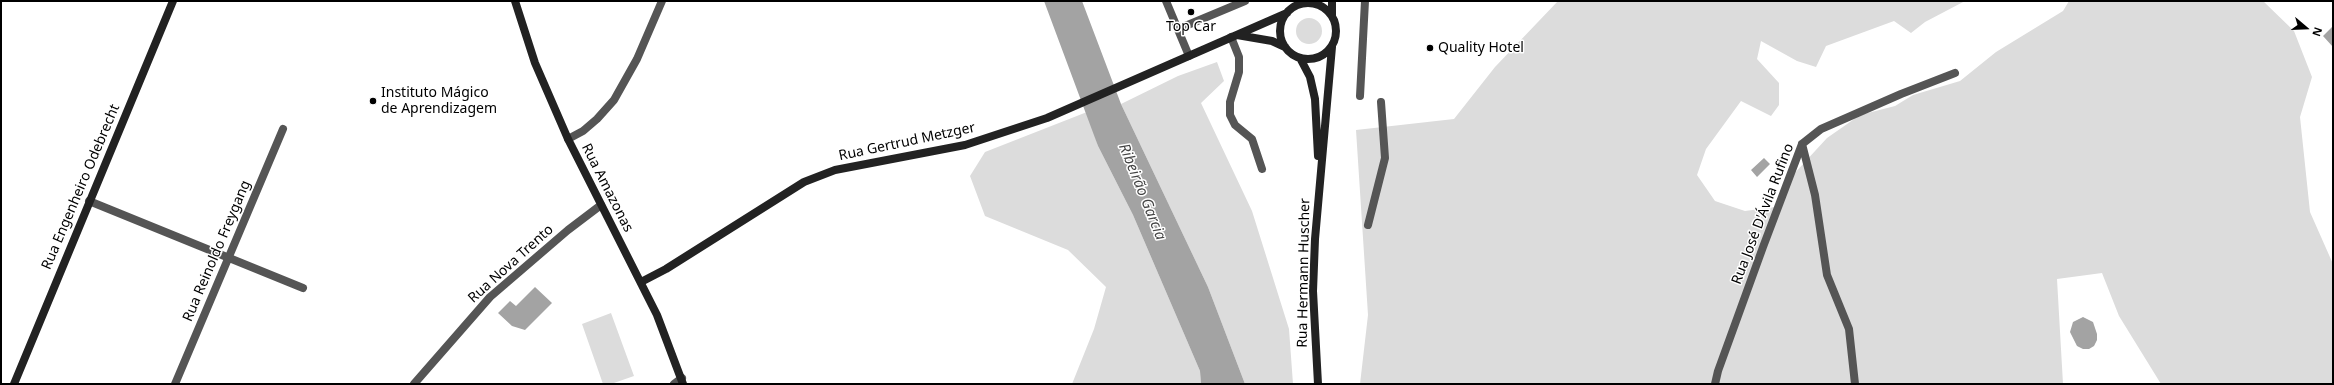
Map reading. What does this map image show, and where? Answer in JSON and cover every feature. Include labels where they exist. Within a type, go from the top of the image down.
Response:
[{"type":"street","name":"Rua Engenheiro Odebrecht","points":[[14,384],[173,1]]},
{"type":"street","name":"Rua Amazonas","points":[[515,1],[535,63],[568,139],[657,315],[682,381]]},
{"type":"street","points":[[568,139],[583,131],[597,119],[614,100],[633,66],[662,1]]},
{"type":"street","points":[[1166,1],[1189,56]]},
{"type":"street","points":[[1178,29],[1245,1]]},
{"type":"street","points":[[1262,169],[1252,139],[1235,125],[1230,115],[1230,102],[1239,72],[1239,57],[1234,36],[1272,41],[1285,47],[1300,58],[1318,58],[1332,47],[1336,37],[1336,26],[1332,16],[1332,1]]},
{"type":"street","points":[[1360,96],[1365,1]]},
{"type":"street","points":[[1285,47],[1280,36],[1281,24],[1287,13],[1298,3],[1312,2],[1320,5],[1332,16]]},
{"type":"street","name":"Rua Gertrud Metzger","points":[[641,282],[666,269],[804,182],[835,170],[965,146],[1047,118],[1146,76],[1287,13]]},
{"type":"street","name":"Rua Hermann Huscher","points":[[1318,384],[1313,291],[1319,187],[1325,140],[1332,47]]},
{"type":"street","name":"Rua Hermann Huscher","points":[[1300,58],[1310,77],[1314,99],[1318,140],[1319,187]]},
{"type":"street","name":"Rua José D'Ávila Rufino","points":[[1715,384],[1718,371],[1802,144],[1821,129],[1901,94],[1955,73]]},
{"type":"street","points":[[1368,225],[1385,158],[1381,102]]},
{"type":"street","name":"Rua Reinoldo Freygang","points":[[175,384],[283,129]]},
{"type":"street","points":[[1802,144],[1815,195],[1827,275],[1849,329],[1855,384]]},
{"type":"street","points":[[89,201],[303,288]]},
{"type":"street","name":"Rua Nova Trento","points":[[414,384],[490,297],[568,230],[601,205]]},
{"type":"street","points":[[674,384],[682,381]]},
{"type":"shaded area","points":[[1558,1],[1965,1],[1925,22],[1911,33],[1894,21],[1826,46],[1816,67],[1797,61],[1761,41],[1757,59],[1779,83],[1779,105],[1771,116],[1741,101],[1706,149],[1697,175],[1715,201],[1745,211],[1782,206],[1792,176],[1827,138],[1860,115],[1895,106],[1913,95],[1960,81],[1996,52],[2063,11],[2069,1],[2263,1],[2294,31],[2312,77],[2300,117],[2310,212],[2333,264],[2333,384],[2161,384],[2119,316],[2102,273],[2057,279],[2063,384],[1360,384],[1368,315],[1356,130],[1454,119],[1495,67]]},
{"type":"shaded area","points":[[1309,18],[1319,21],[1322,31],[1319,41],[1309,44],[1299,41],[1296,31],[1299,21]]},
{"type":"shaded area","points":[[1217,62],[1224,81],[1201,103],[1252,211],[1289,329],[1293,384],[1245,384],[1208,287],[1121,104],[1178,76]]},
{"type":"shaded area","points":[[1087,112],[1098,146],[1133,215],[1200,371],[1201,384],[1072,384],[1094,329],[1106,287],[1068,250],[985,216],[970,176],[985,152]]},
{"type":"shaded area","points":[[611,313],[634,376],[611,384],[603,384],[582,324]]},
{"type":"water","name":"Ribeirão Garcia","points":[[1044,1],[1082,1],[1121,104],[1208,287],[1245,384],[1201,384],[1200,371],[1133,215],[1098,146]]},
{"type":"water","points":[[2332,27],[2333,28],[2333,47],[2323,36]]},
{"type":"water","points":[[1764,158],[1770,164],[1757,177],[1751,170]]},
{"type":"water","points":[[535,287],[552,303],[525,330],[512,326],[498,313],[510,301],[516,306]]},
{"type":"water","points":[[2083,317],[2093,322],[2097,334],[2097,340],[2094,346],[2089,349],[2083,349],[2077,346],[2070,332],[2073,322]]},
{"type":"place","name":"Top Car","points":[[1191,12]]},
{"type":"place","name":"Quality Hotel","points":[[1430,48]]},
{"type":"place","name":"Instituto Mágico de Aprendizagem","points":[[373,101]]}]
